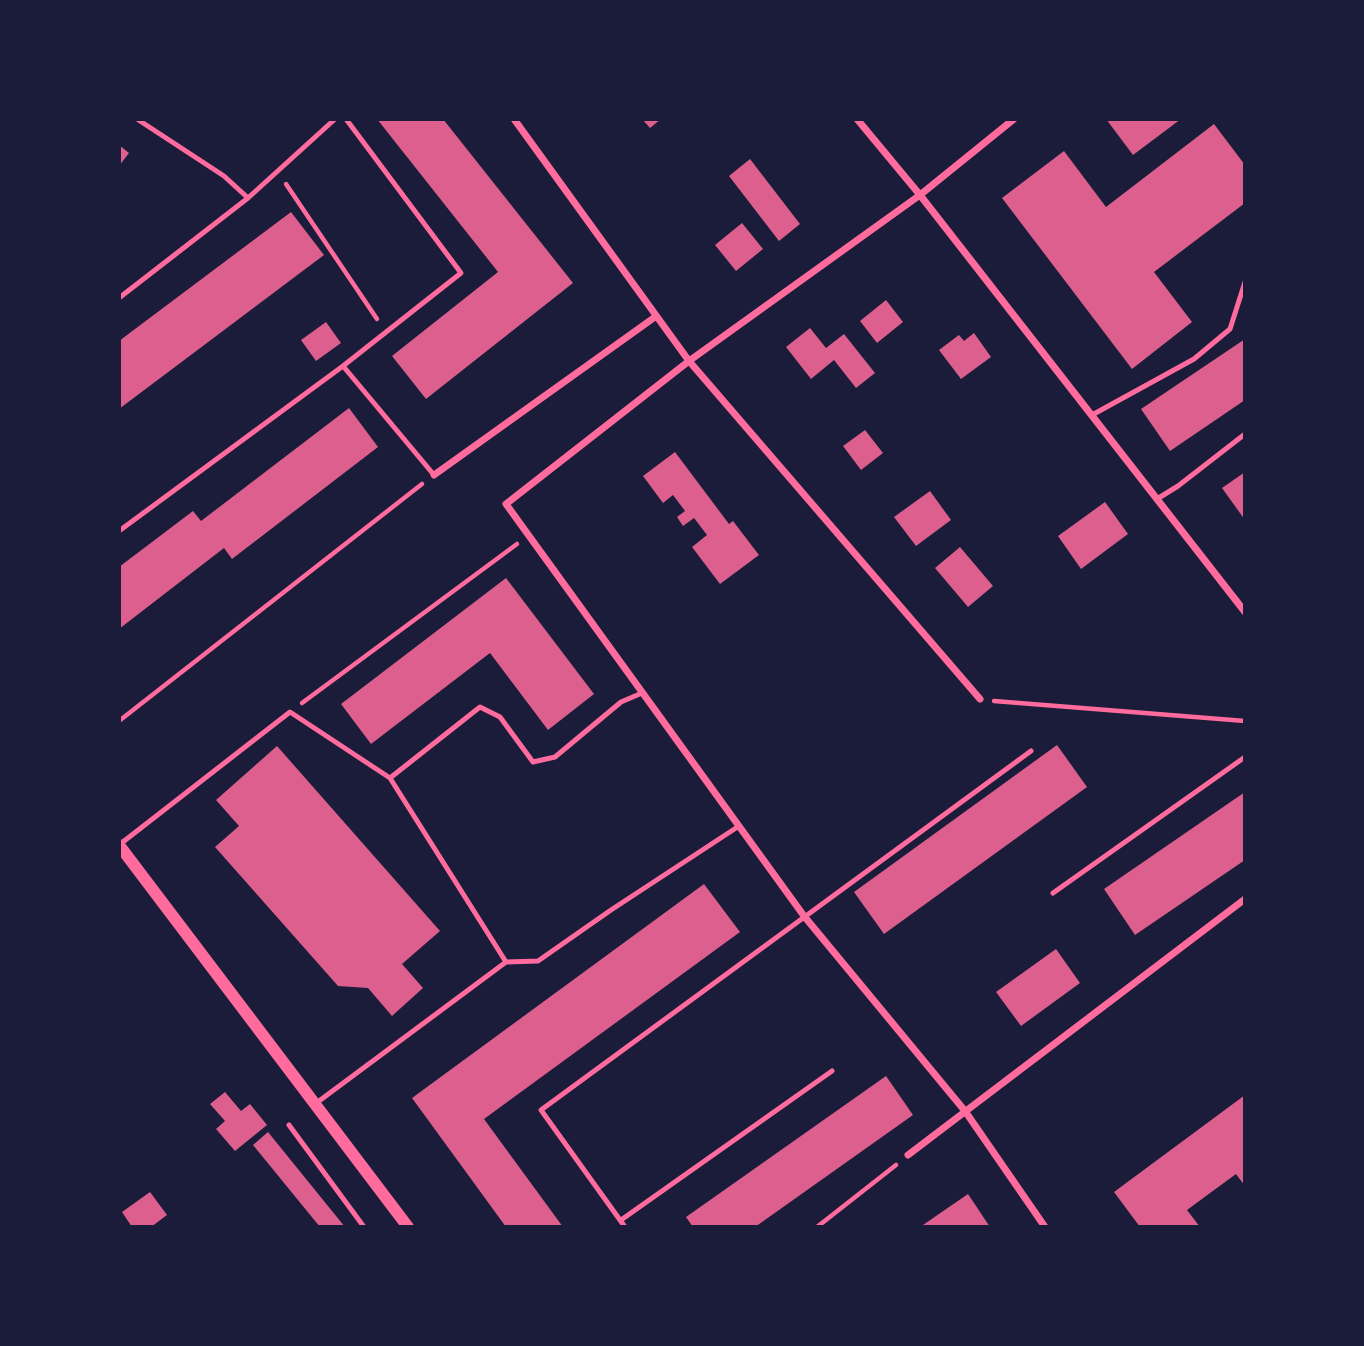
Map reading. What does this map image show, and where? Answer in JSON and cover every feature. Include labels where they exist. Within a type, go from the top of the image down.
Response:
[{"type":"street","points":[[514,119],[689,362],[980,699]]},
{"type":"street","points":[[858,119],[1242,603],[1245,612]]},
{"type":"street","points":[[1014,119],[920,195],[689,362],[506,504],[804,916],[965,1111],[1045,1227]]},
{"type":"street","points":[[434,475],[655,317]]},
{"type":"street","points":[[119,845],[408,1227]]},
{"type":"street","points":[[908,1155],[1245,899]]},
{"type":"lane","points":[[137,119],[224,176],[248,198]]},
{"type":"lane","points":[[119,298],[248,198],[335,119]]},
{"type":"lane","points":[[119,531],[343,366],[461,273],[346,119]]},
{"type":"lane","points":[[1092,415],[1195,359],[1230,330],[1245,282]]},
{"type":"lane","points":[[343,366],[434,475]]},
{"type":"lane","points":[[1157,499],[1245,434]]},
{"type":"lane","points":[[390,778],[480,708],[500,717],[533,762],[555,757],[621,702],[642,693]]},
{"type":"lane","points":[[119,845],[290,712],[390,778],[506,962]]},
{"type":"lane","points":[[625,1227],[541,1110],[1031,751]]},
{"type":"lane","points":[[1053,893],[1245,757]]},
{"type":"lane","points":[[315,1104],[506,962],[538,961],[739,826]]},
{"type":"lane","points":[[621,1220],[832,1071]]},
{"type":"lane","points":[[289,1125],[364,1227]]},
{"type":"path","points":[[278,172],[385,332]]},
{"type":"path","points":[[119,721],[434,475]]},
{"type":"path","points":[[290,712],[528,536]]},
{"type":"path","points":[[980,699],[1245,721]]},
{"type":"path","points":[[817,1227],[908,1155]]},
{"type":"building","points":[[377,119],[443,119],[573,283],[426,399],[392,356],[498,272]]},
{"type":"building","points":[[642,119],[661,119],[650,128]]},
{"type":"building","points":[[1106,119],[1181,119],[1133,155]]},
{"type":"building","points":[[1214,124],[1245,165],[1245,203],[1154,272],[1192,322],[1132,369],[1002,198],[1064,151],[1106,207]]},
{"type":"building","points":[[119,145],[129,153],[119,166]]},
{"type":"building","points":[[750,159],[800,224],[779,241],[729,176]]},
{"type":"building","points":[[291,212],[324,255],[119,409],[119,341]]},
{"type":"building","points":[[742,223],[763,249],[736,271],[715,245]]},
{"type":"building","points":[[886,300],[903,322],[877,343],[860,321]]},
{"type":"building","points":[[326,322],[341,343],[316,361],[301,340]]},
{"type":"building","points":[[810,328],[826,348],[844,334],[875,373],[856,388],[834,360],[811,379],[786,347]]},
{"type":"building","points":[[974,333],[991,357],[961,379],[939,350],[959,335],[964,341]]},
{"type":"building","points":[[1245,339],[1245,400],[1170,451],[1141,409]]},
{"type":"building","points":[[349,408],[378,447],[232,559],[224,548],[119,629],[119,567],[193,511],[201,521]]},
{"type":"building","points":[[865,430],[883,453],[861,470],[843,446]]},
{"type":"building","points":[[675,452],[729,524],[733,521],[759,555],[720,584],[692,547],[707,535],[694,518],[683,526],[677,517],[685,511],[673,495],[663,503],[643,476]]},
{"type":"building","points":[[1245,472],[1245,520],[1222,488]]},
{"type":"building","points":[[930,491],[951,520],[916,546],[894,517]]},
{"type":"building","points":[[1105,502],[1128,534],[1081,569],[1058,536]]},
{"type":"building","points":[[960,547],[993,586],[968,607],[935,568]]},
{"type":"building","points":[[506,578],[594,694],[548,730],[490,653],[371,744],[341,704]]},
{"type":"building","points":[[1057,745],[1087,787],[884,934],[854,892]]},
{"type":"building","points":[[277,746],[440,931],[402,964],[423,988],[392,1016],[368,988],[338,986],[215,847],[239,826],[216,800]]},
{"type":"building","points":[[1245,792],[1245,860],[1135,935],[1104,889]]},
{"type":"building","points":[[704,884],[740,932],[484,1119],[563,1227],[506,1227],[412,1098]]},
{"type":"building","points":[[1056,949],[1080,983],[1021,1026],[996,992]]},
{"type":"building","points":[[886,1076],[913,1115],[755,1227],[693,1227],[686,1217]]},
{"type":"building","points":[[225,1092],[241,1111],[250,1104],[267,1125],[235,1151],[216,1129],[225,1121],[210,1104]]},
{"type":"building","points":[[1245,1095],[1245,1186],[1236,1174],[1187,1210],[1200,1227],[1140,1227],[1114,1192]]},
{"type":"building","points":[[268,1132],[345,1227],[320,1227],[253,1145]]},
{"type":"building","points":[[150,1192],[167,1215],[151,1227],[132,1227],[122,1212]]},
{"type":"building","points":[[968,1194],[990,1227],[920,1227]]}]
